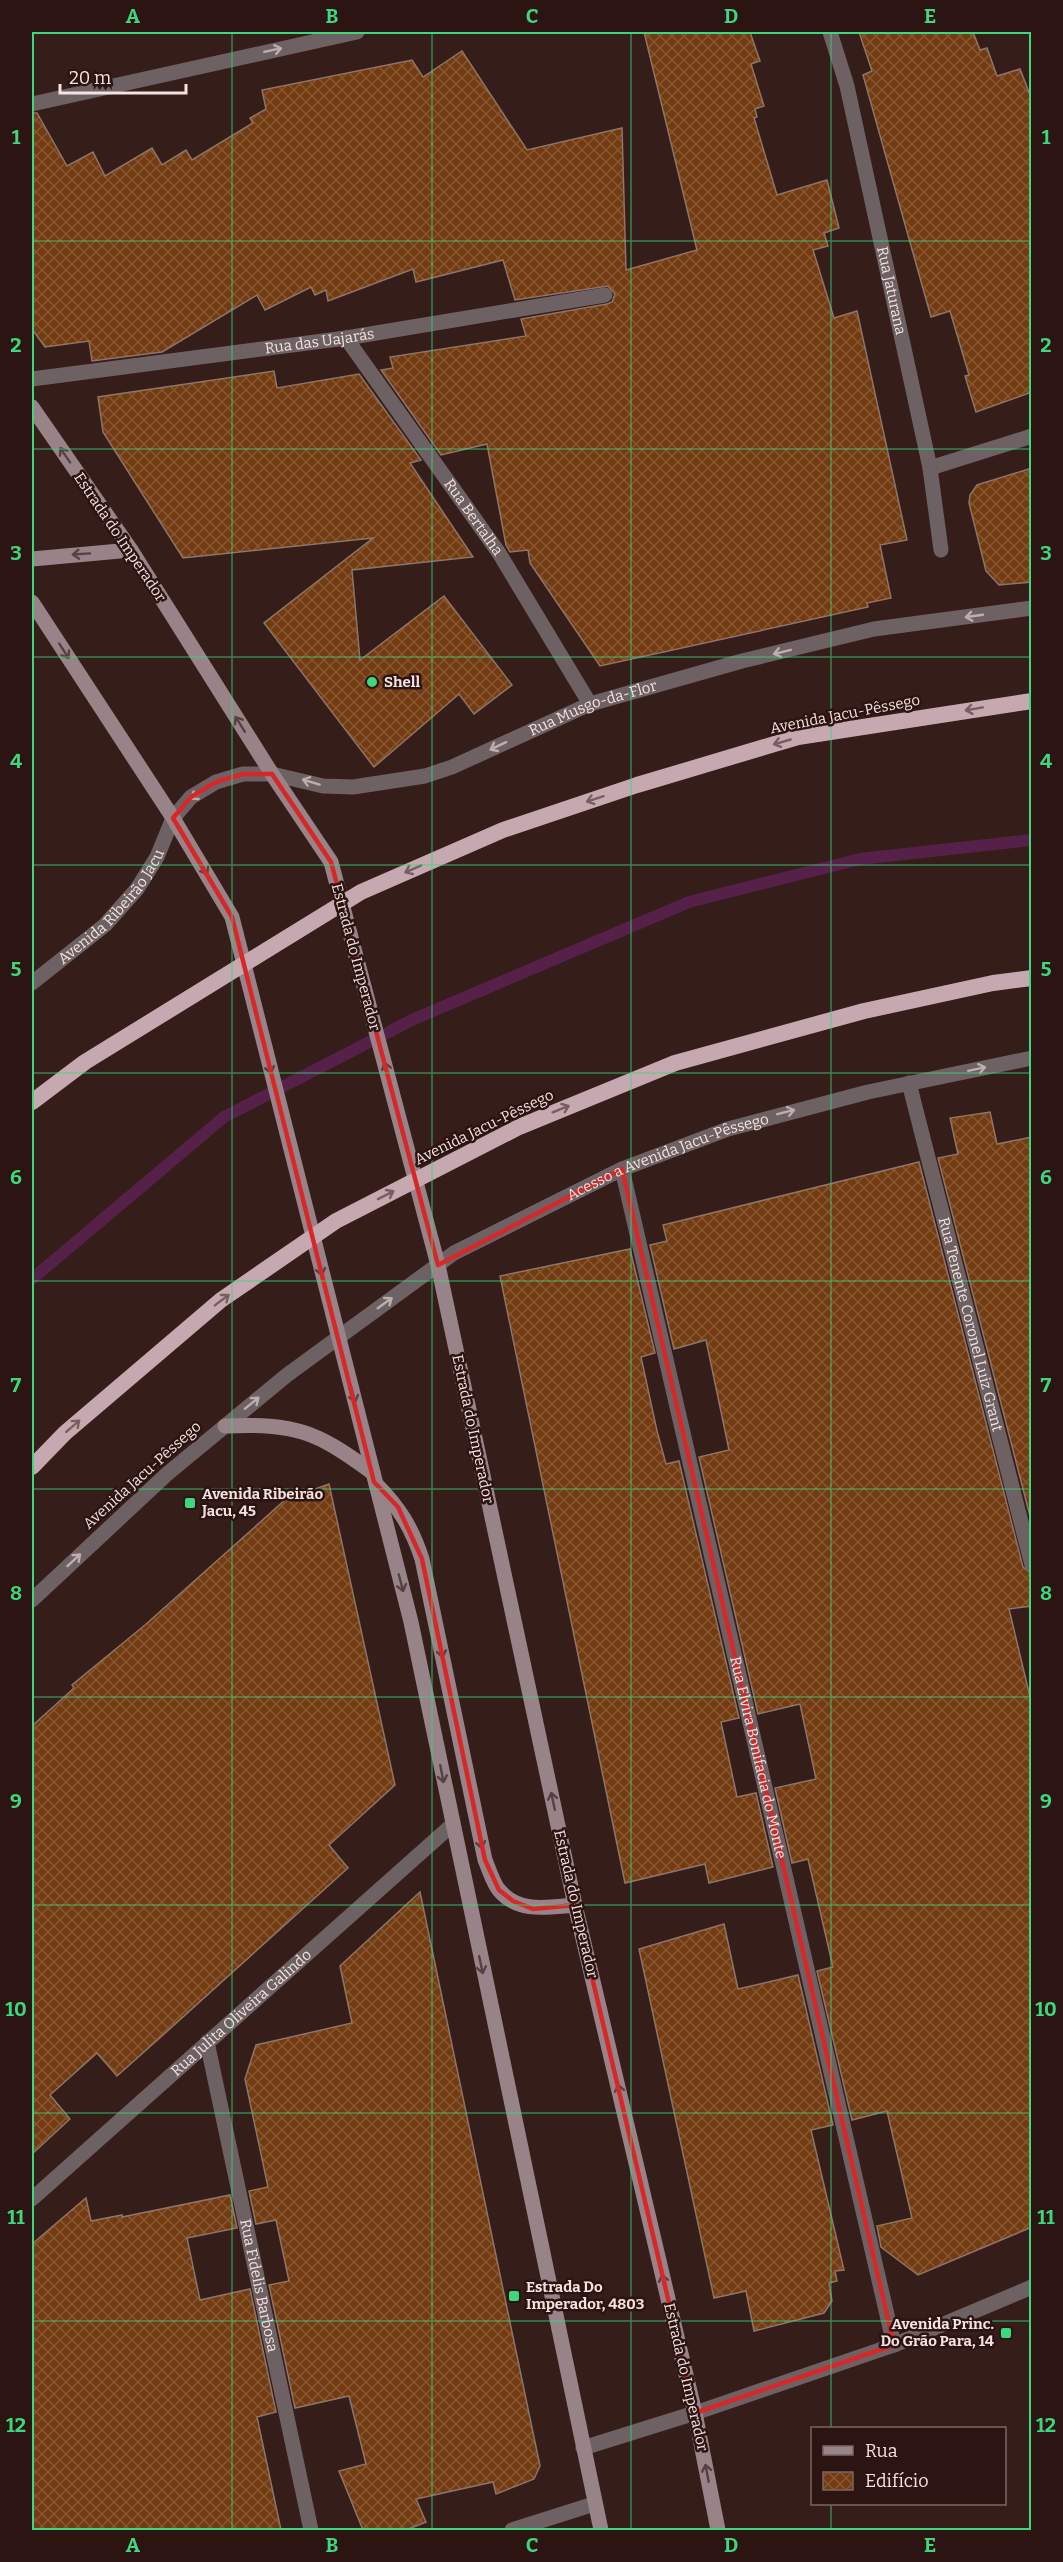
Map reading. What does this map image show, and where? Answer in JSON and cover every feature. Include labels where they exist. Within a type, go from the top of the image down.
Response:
[{"type":"highway","name":"Avenida Jacu-Pêssego","points":[[32,1102],[85,1062],[362,892],[503,830],[657,779],[798,737],[1032,701]]},
{"type":"highway","name":"Avenida Jacu-Pêssego","points":[[32,1467],[65,1433],[221,1300],[336,1221],[519,1127],[675,1063],[864,1011],[993,982],[1032,978]]},
{"type":"main road","name":"Estrada do Imperador","points":[[32,407],[131,550],[272,774],[331,862],[438,1265],[575,1905],[695,2413],[718,2530]]},
{"type":"main road","points":[[32,560],[131,550]]},
{"type":"main road","points":[[32,602],[173,818],[232,917],[411,1622],[600,2530]]},
{"type":"main road","points":[[225,1426],[265,1424],[304,1430],[338,1447],[374,1478],[398,1507],[412,1530],[422,1559],[473,1807],[489,1870],[499,1890],[513,1901],[533,1909],[575,1905]]},
{"type":"street","points":[[32,104],[357,32]]},
{"type":"street","name":"Rua Jaturana","points":[[831,32],[847,86],[930,468],[941,550]]},
{"type":"street","name":"Rua das Uajarás","points":[[32,379],[346,338],[605,295]]},
{"type":"street","name":"Rua Bertalha","points":[[346,338],[499,553],[590,704]]},
{"type":"street","points":[[930,468],[1032,436]]},
{"type":"street","name":"Rua Musgo-da-Flor","points":[[173,818],[191,797],[216,782],[243,774],[272,774],[323,786],[353,787],[425,776],[452,767],[590,704],[874,629],[1032,608]]},
{"type":"street","name":"Avenida Ribeirão Jacu","points":[[32,983],[105,925],[137,889],[157,857],[173,818]]},
{"type":"street","name":"Acesso a Avenida Jacu-Pêssego","points":[[338,1338],[438,1265],[514,1222],[622,1169],[737,1126],[909,1083],[1032,1058]]},
{"type":"street","name":"Rua Tenente Coronel Luiz Grant","points":[[909,1083],[1032,1565]]},
{"type":"street","name":"Rua Elvira Bonifacia do Monte","points":[[622,1169],[894,2345]]},
{"type":"street","name":"Avenida Jacu-Pêssego","points":[[32,1600],[167,1474],[287,1375],[338,1338]]},
{"type":"street","name":"Rua Julita Oliveira Galindo","points":[[32,2199],[452,1825]]},
{"type":"street","name":"Rua Fidelis Barbosa","points":[[207,2042],[311,2530]]},
{"type":"street","points":[[583,2448],[695,2413],[894,2345],[1032,2287]]},
{"type":"street","points":[[512,2530],[594,2504]]},
{"type":"highlighted area","points":[[243,774],[272,774],[331,862],[438,1265],[622,1169],[894,2345],[695,2413],[575,1905],[533,1909],[513,1901],[499,1890],[485,1860],[422,1559],[398,1507],[374,1482],[232,917],[173,818],[191,797],[216,782]]},
{"type":"building","points":[[644,32],[750,32],[760,61],[751,64],[764,106],[755,109],[757,117],[754,118],[777,195],[827,180],[839,228],[824,233],[828,246],[813,250],[834,318],[857,311],[907,540],[880,545],[891,598],[867,603],[868,607],[600,666],[530,563],[528,550],[510,552],[506,545],[487,444],[441,455],[381,370],[393,368],[390,357],[526,336],[521,319],[607,304],[612,302],[615,294],[608,286],[515,300],[503,260],[416,282],[413,269],[328,301],[326,290],[315,295],[311,287],[265,310],[257,295],[162,352],[92,361],[89,341],[45,347],[32,329],[32,113],[37,113],[67,166],[93,152],[105,176],[152,148],[162,165],[186,150],[192,160],[253,123],[250,118],[266,109],[262,90],[412,60],[423,77],[462,51],[527,150],[622,128],[626,270],[697,250]]},
{"type":"building","points":[[859,32],[973,32],[980,50],[987,48],[997,76],[1020,69],[1032,100],[1032,392],[976,412],[965,376],[969,375],[950,311],[931,317],[863,75],[872,71]]},
{"type":"building","points":[[274,371],[277,388],[359,374],[421,460],[410,463],[473,557],[352,570],[360,660],[444,596],[512,685],[474,714],[459,694],[374,767],[264,623],[373,538],[183,558],[103,432],[98,397]]},
{"type":"building","points":[[1032,468],[1032,582],[999,585],[986,571],[969,503],[970,495],[977,485]]},
{"type":"building","points":[[990,1112],[997,1144],[1032,1137],[1032,1524],[938,1158],[958,1154],[950,1118]]},
{"type":"building","points":[[919,1162],[1023,1567],[1032,1574],[1032,1606],[1009,1609],[1032,1705],[1032,2227],[918,2275],[881,2247],[877,2226],[912,2218],[887,2111],[852,2120],[817,1971],[833,1967],[808,1859],[792,1863],[775,1788],[816,1779],[800,1704],[758,1714],[699,1457],[729,1450],[706,1340],[674,1349],[650,1245],[667,1241],[663,1225]]},
{"type":"building","points":[[630,1249],[655,1353],[641,1357],[657,1431],[666,1464],[679,1461],[739,1718],[721,1722],[737,1797],[756,1793],[773,1867],[709,1883],[705,1864],[625,1883],[500,1276]]},
{"type":"building","points":[[329,1484],[395,1785],[329,1845],[348,1868],[163,2035],[117,2076],[97,2053],[50,2095],[70,2119],[32,2154],[32,1726],[74,1688],[72,1685],[145,1625],[285,1500]]},
{"type":"building","points":[[420,1892],[540,2466],[534,2479],[496,2494],[493,2482],[416,2499],[426,2522],[406,2530],[363,2530],[339,2471],[366,2464],[349,2396],[295,2408],[269,2285],[289,2281],[276,2220],[256,2224],[249,2191],[268,2187],[245,2079],[256,2045],[352,2023],[340,1966]]},
{"type":"building","points":[[724,1924],[738,1989],[798,1975],[833,2125],[811,2130],[844,2270],[835,2271],[837,2281],[829,2283],[832,2301],[824,2313],[754,2331],[746,2291],[714,2298],[639,1949]]},
{"type":"building","points":[[230,2195],[237,2228],[187,2238],[200,2300],[250,2289],[276,2412],[257,2417],[281,2530],[32,2530],[32,2244],[86,2198],[91,2221]]},
{"type":"waterway","points":[[32,1279],[224,1117],[414,1019],[689,902],[860,859],[1032,840]]},
{"type":"place","name":"Shell","points":[[372,682]]},
{"type":"place","name":"Avenida Ribeirão Jacu, 45","points":[[190,1503]]},
{"type":"place","name":"Estrada Do Imperador, 4803","points":[[514,2296]]},
{"type":"place","name":"Avenida Princ. Do Grão Para, 14","points":[[1006,2333]]}]
